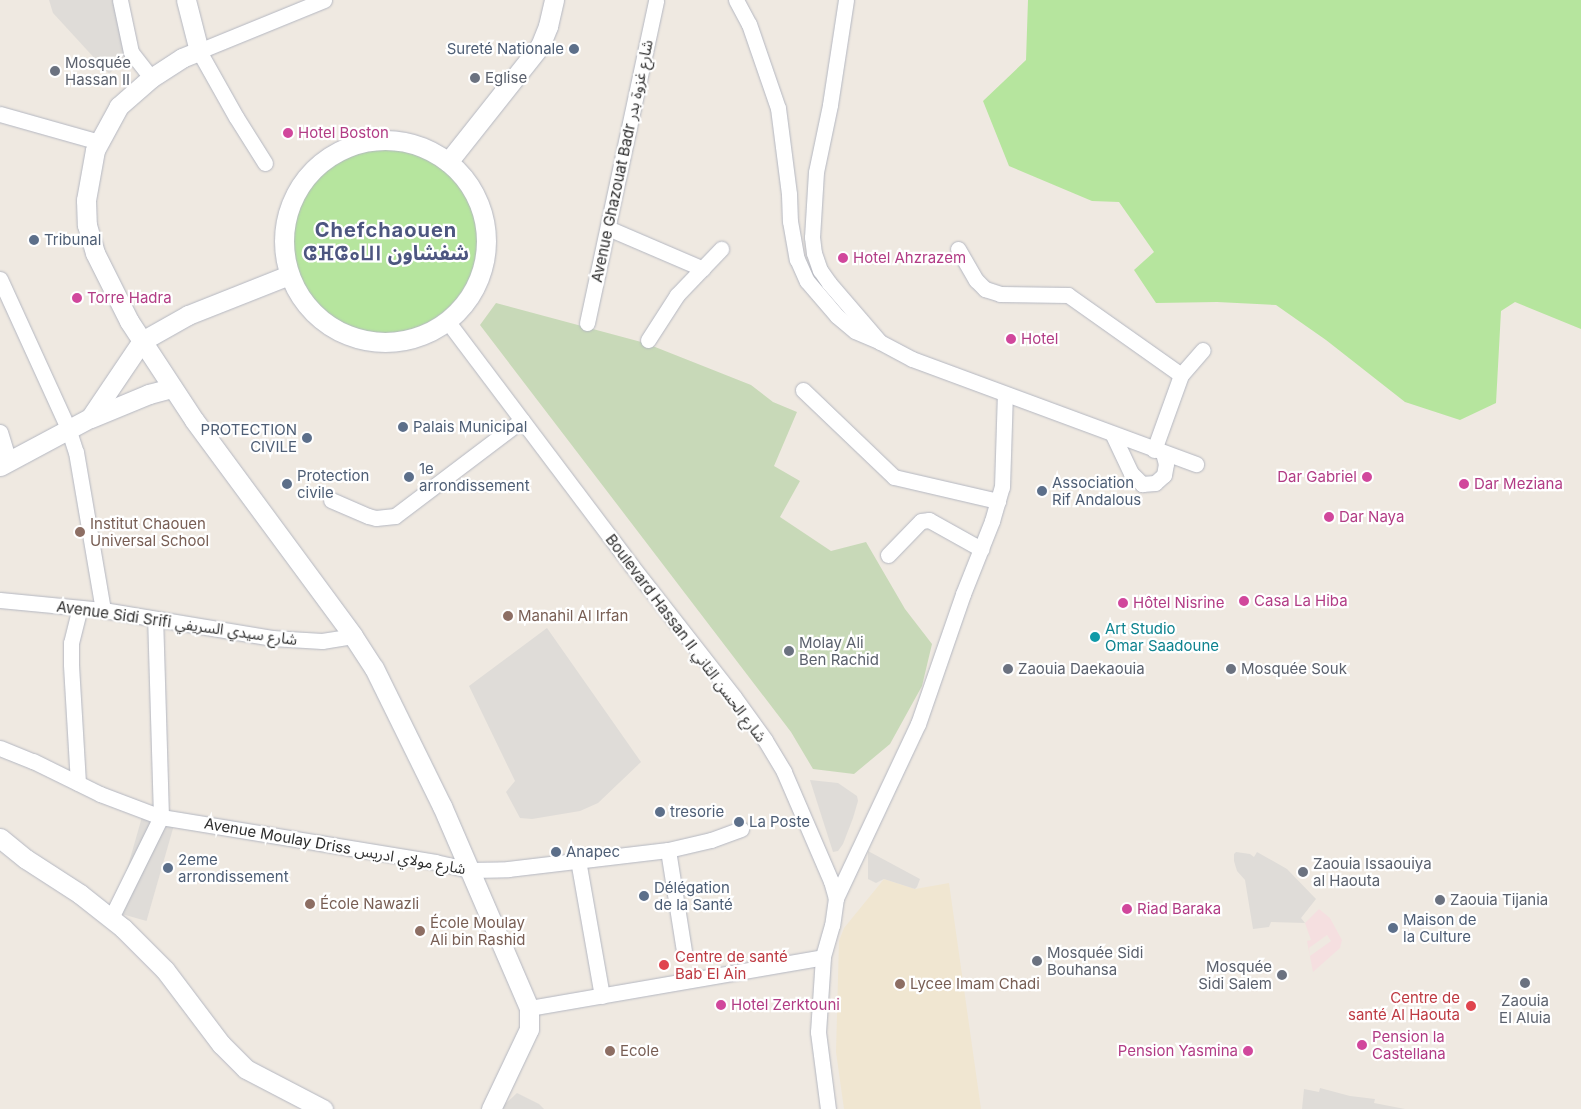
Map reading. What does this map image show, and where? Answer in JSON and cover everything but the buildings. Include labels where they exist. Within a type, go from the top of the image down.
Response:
[{"type":"street","points":[[120,0],[131,52],[151,78]]},
{"type":"street","points":[[186,0],[200,51],[236,117],[266,163]]},
{"type":"street","points":[[324,0],[182,58],[151,78],[119,106],[95,150],[86,200],[87,225],[95,253],[129,321],[172,388],[353,636],[374,668],[407,731],[530,1008],[529,1029],[491,1109]]},
{"type":"street","points":[[448,162],[540,46],[547,32],[554,0]]},
{"type":"street","name":"Avenue Ghazouat Badr شارع غزوة بدر","points":[[587,322],[656,0]]},
{"type":"street","points":[[736,0],[749,24],[778,108],[789,194],[790,221],[797,259],[807,281],[837,316],[855,331],[912,359],[965,377],[1158,452],[1196,464]]},
{"type":"street","points":[[846,0],[839,54],[816,172],[813,245],[820,270],[880,342]]},
{"type":"street","points":[[0,114],[99,142]]},
{"type":"street","points":[[377,140],[396,140],[424,148],[448,162],[464,176],[475,194],[483,214],[487,234],[486,255],[481,276],[472,294],[448,322],[432,332],[396,343],[373,342],[351,337],[331,327],[313,313],[299,295],[289,275],[284,239],[290,204],[310,173],[324,160],[340,150],[358,143],[377,140]]},
{"type":"street","points":[[608,228],[704,269]]},
{"type":"street","points":[[648,340],[678,295],[721,249]]},
{"type":"street","points":[[958,249],[976,280],[985,289],[1000,294],[1068,295],[1181,375]]},
{"type":"street","points":[[90,418],[142,341],[188,315],[289,275]]},
{"type":"street","points":[[0,279],[68,428],[76,452],[103,610]]},
{"type":"street","name":"Boulevard Hassan II شارع الحسن الثاني","points":[[448,322],[765,740],[784,772],[831,881],[836,898],[832,926],[823,957],[818,1032],[828,1109]]},
{"type":"street","points":[[1158,452],[1181,375],[1203,350]]},
{"type":"street","points":[[0,432],[4,464],[68,428],[90,418],[149,394],[172,388]]},
{"type":"street","points":[[802,390],[894,477],[998,501]]},
{"type":"street","points":[[836,898],[918,724],[998,501],[1002,487],[1005,394]]},
{"type":"street","points":[[330,500],[368,516],[384,518],[395,516],[522,420]]},
{"type":"street","points":[[1113,435],[1131,473],[1142,484],[1155,483],[1164,475],[1166,464],[1158,452]]},
{"type":"street","points":[[888,555],[921,521],[929,520],[980,549]]},
{"type":"street","name":"Avenue Sidi Srifi شارع سيدي السريفي","points":[[0,600],[103,610],[155,620],[297,640],[322,641],[353,636]]},
{"type":"street","points":[[78,783],[71,643],[80,608]]},
{"type":"street","points":[[111,918],[162,817],[155,620]]},
{"type":"street","name":"Avenue Moulay Driss شارع مولاي ادريس","points":[[0,748],[33,760],[78,783],[162,817],[435,862],[469,870],[508,869],[668,850],[711,840],[741,829]]},
{"type":"street","points":[[0,838],[26,859],[80,894],[123,928],[165,970],[234,1058],[264,1080],[323,1109]]},
{"type":"street","points":[[668,850],[684,951]]},
{"type":"street","points":[[578,860],[602,996]]},
{"type":"street","points":[[530,1008],[823,957]]},
{"type":"shaded area","points":[[49,0],[120,0],[131,52],[109,74],[53,13]]},
{"type":"shaded area","points":[[547,628],[641,762],[598,803],[580,811],[532,819],[520,818],[506,792],[515,781],[469,686]]},
{"type":"shaded area","points":[[810,780],[838,783],[857,796],[858,801],[853,818],[843,844],[838,851],[833,852]]},
{"type":"shaded area","points":[[144,810],[176,819],[147,921],[115,912]]},
{"type":"shaded area","points":[[868,851],[920,879],[917,887],[915,889],[884,879],[876,883],[868,879]]},
{"type":"shaded area","points":[[1236,852],[1250,854],[1254,857],[1257,852],[1287,869],[1316,899],[1301,918],[1305,923],[1271,922],[1269,927],[1253,929],[1245,880],[1237,871],[1234,861],[1234,854]]},
{"type":"shaded area","name":"Lycee Imam Chadi","points":[[884,879],[915,889],[949,883],[981,1109],[844,1109],[836,1052],[839,941],[844,928]]},
{"type":"shaded area","points":[[1319,909],[1330,918],[1342,940],[1340,948],[1313,972],[1307,941],[1311,940],[1305,923]],"holes":[[[1327,935],[1331,941],[1310,956],[1309,948]]]},
{"type":"shaded area","points":[[1320,1088],[1350,1096],[1375,1099],[1374,1103],[1405,1109],[1302,1109],[1304,1089],[1319,1092]]},
{"type":"shaded area","points":[[517,1093],[539,1104],[544,1109],[500,1109]]},
{"type":"green space","points":[[1028,0],[1581,0],[1581,329],[1515,302],[1501,311],[1496,403],[1460,420],[1405,402],[1326,340],[1276,305],[1217,302],[1156,303],[1134,270],[1154,252],[1119,202],[1092,201],[1009,166],[983,101],[1026,60]]},
{"type":"green space","points":[[385,149],[403,151],[420,156],[450,176],[470,206],[475,223],[477,241],[475,259],[470,276],[450,306],[420,326],[403,331],[385,333],[367,331],[350,326],[320,306],[300,276],[295,259],[293,241],[295,223],[300,206],[320,176],[350,156],[367,151]]},
{"type":"green space","points":[[496,303],[645,343],[751,385],[773,402],[797,412],[774,466],[800,481],[780,517],[831,551],[866,542],[905,609],[932,644],[922,686],[890,744],[854,774],[813,769],[791,732],[480,325]]},
{"type":"place","name":"Sureté Nationale","points":[[574,49]]},
{"type":"place","name":"Mosquée Hassan II","points":[[55,71]]},
{"type":"place","name":"Eglise","points":[[475,78]]},
{"type":"place","name":"Hotel Boston","points":[[288,133]]},
{"type":"place","name":"Tribunal","points":[[34,240]]},
{"type":"place","name":"Hotel Ahzrazem","points":[[843,258]]},
{"type":"place","name":"Torre Hadra","points":[[77,298]]},
{"type":"place","name":"Hotel","points":[[1011,339]]},
{"type":"place","name":"Palais Municipal","points":[[403,427]]},
{"type":"place","name":"PROTECTION CIVILE","points":[[307,438]]},
{"type":"place","name":"1e arrondissement","points":[[409,477]]},
{"type":"place","name":"Dar Gabriel","points":[[1367,477]]},
{"type":"place","name":"Protection civile","points":[[287,484]]},
{"type":"place","name":"Dar Meziana","points":[[1464,484]]},
{"type":"place","name":"Association Rif Andalous","points":[[1042,491]]},
{"type":"place","name":"Dar Naya","points":[[1329,517]]},
{"type":"place","name":"Institut Chaouen Universal School","points":[[80,532]]},
{"type":"place","name":"Casa La Hiba","points":[[1244,601]]},
{"type":"place","name":"Hôtel Nisrine","points":[[1123,603]]},
{"type":"place","name":"Manahil Al Irfan","points":[[508,616]]},
{"type":"place","name":"Art Studio Omar Saadoune","points":[[1095,637]]},
{"type":"place","name":"Molay Ali Ben Rachid","points":[[789,651]]},
{"type":"place","name":"Zaouia Daekaouia","points":[[1008,669]]},
{"type":"place","name":"Mosquée Souk","points":[[1231,669]]},
{"type":"place","name":"tresorie","points":[[660,812]]},
{"type":"place","name":"La Poste","points":[[739,822]]},
{"type":"place","name":"Anapec","points":[[556,852]]},
{"type":"place","name":"2eme arrondissement","points":[[168,868]]},
{"type":"place","name":"Zaouia Issaouiya al Haouta","points":[[1303,872]]},
{"type":"place","name":"Délégation de la Santé","points":[[644,896]]},
{"type":"place","name":"Zaouia Tijania","points":[[1440,900]]},
{"type":"place","name":"École Nawazli","points":[[310,904]]},
{"type":"place","name":"Riad Baraka","points":[[1127,909]]},
{"type":"place","name":"Maison de la Culture","points":[[1393,928]]},
{"type":"place","name":"École Moulay Ali bin Rashid","points":[[420,931]]},
{"type":"place","name":"Mosquée Sidi Bouhansa","points":[[1037,961]]},
{"type":"place","name":"Centre de santé Bab El Ain","points":[[664,965]]},
{"type":"place","name":"Mosquée Sidi Salem","points":[[1282,975]]},
{"type":"place","name":"Zaouia El Aluia","points":[[1525,983]]},
{"type":"place","name":"Lycee Imam Chadi","points":[[900,984]]},
{"type":"place","name":"Hotel Zerktouni","points":[[721,1005]]},
{"type":"place","name":"Centre de santé Al Haouta","points":[[1471,1006]]},
{"type":"place","name":"Pension la Castellana","points":[[1362,1045]]},
{"type":"place","name":"Ecole","points":[[610,1051]]},
{"type":"place","name":"Pension Yasmina","points":[[1248,1051]]},
{"type":"district","name":"Chefchaouen ⵛⴼⵛⴰⵡⵏ شفشاون","points":[[386,242]]}]
